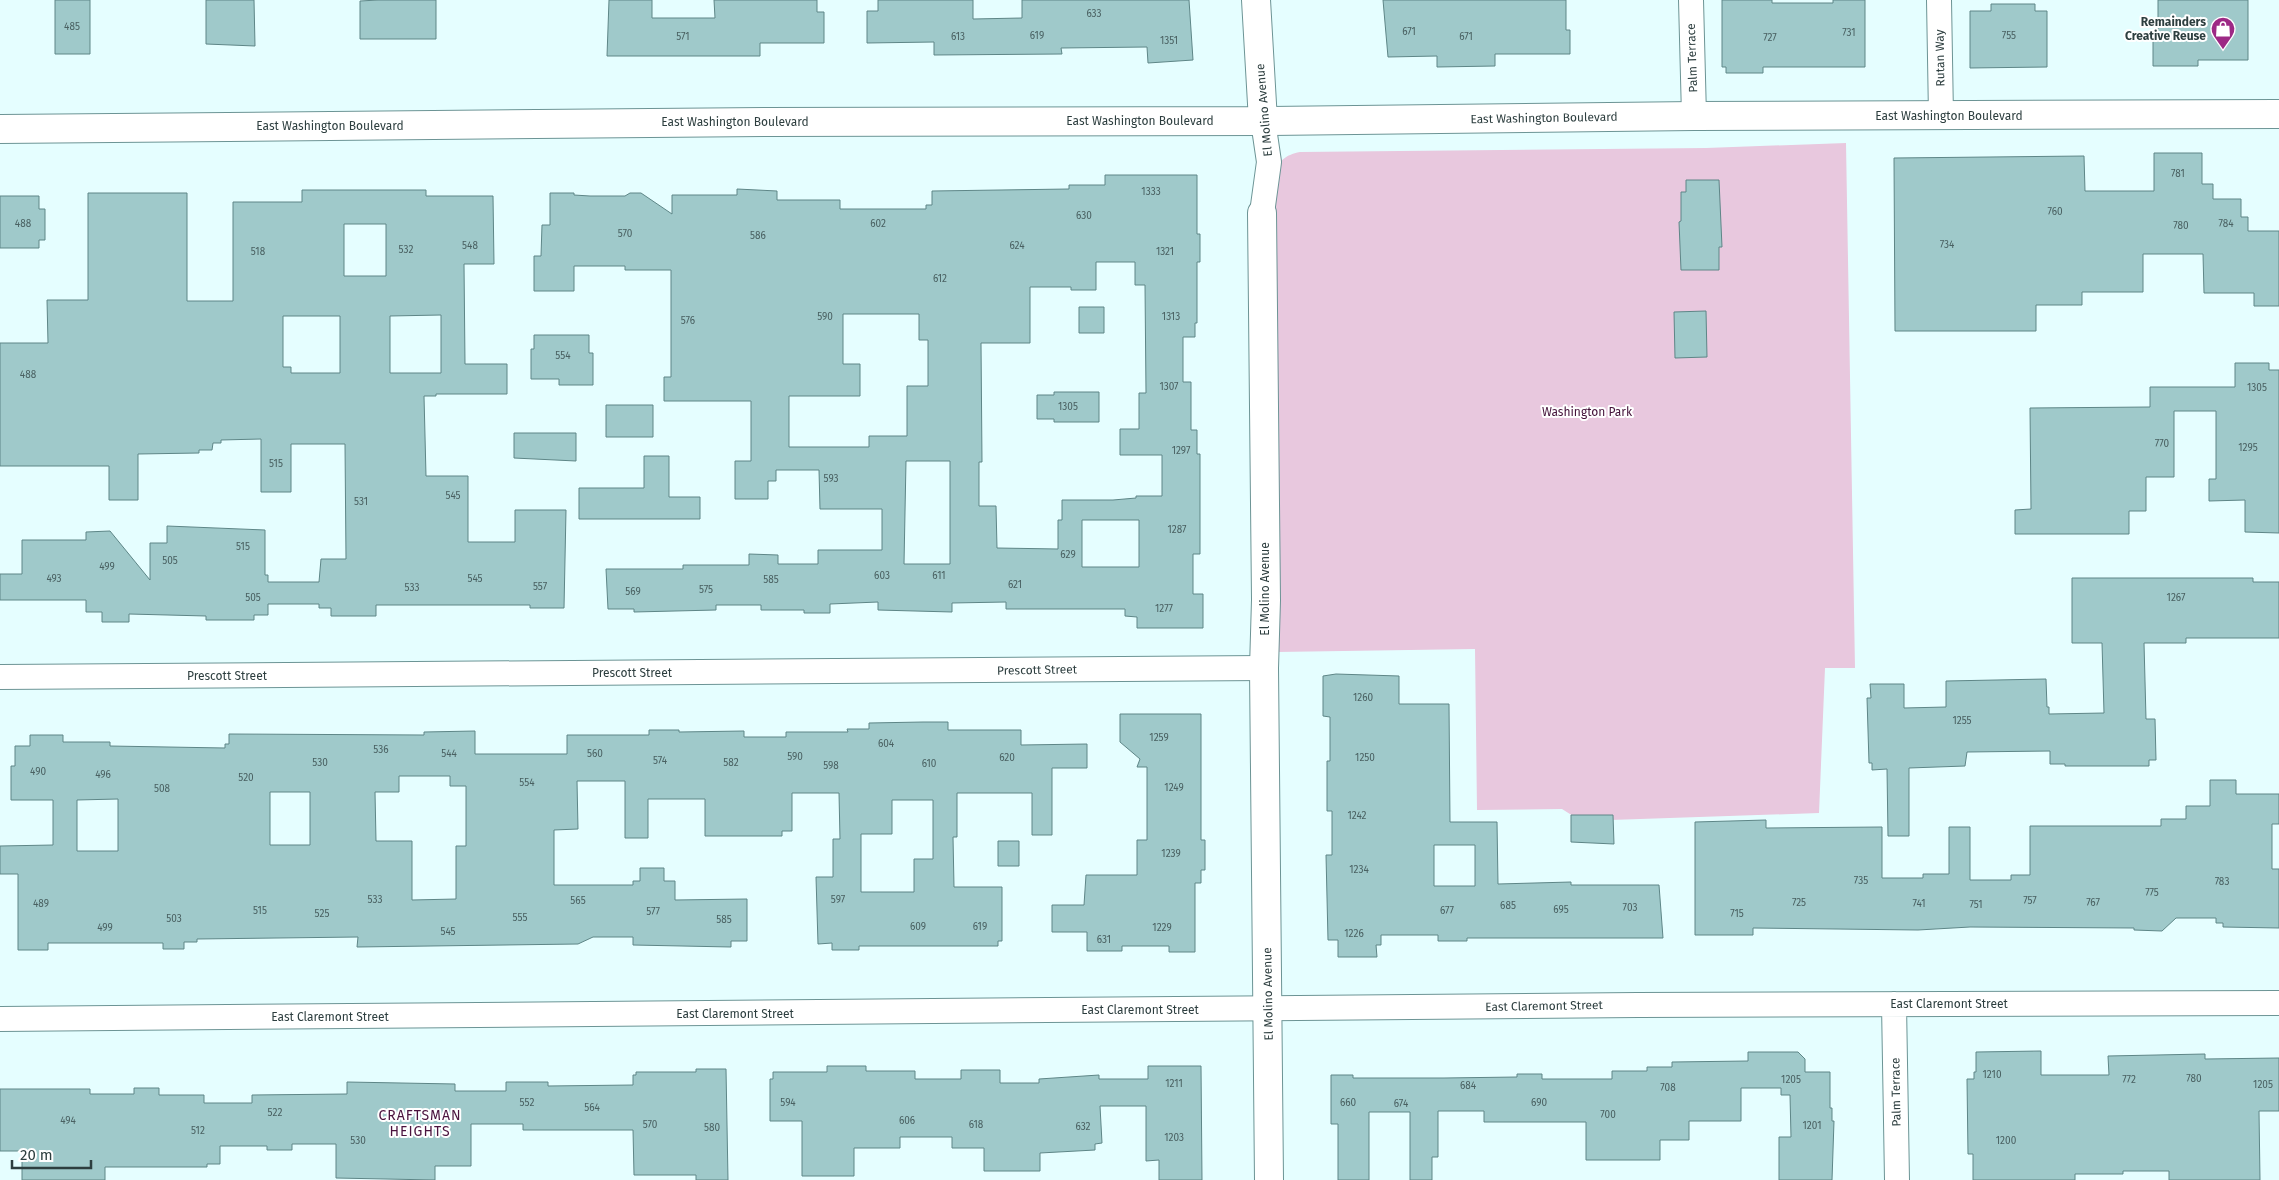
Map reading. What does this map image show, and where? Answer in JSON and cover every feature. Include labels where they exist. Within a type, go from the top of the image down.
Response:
[{"type":"main road","name":"El Molino Avenue","points":[[1256,0],[1263,121]]},
{"type":"main road","name":"East Washington Boulevard","points":[[0,129],[756,122],[1263,121],[1694,116],[2279,114]]},
{"type":"main road","name":"El Molino Avenue","points":[[1262,213],[1269,1180]]},
{"type":"street","name":"Palm Terrace","points":[[1691,0],[1694,116]]},
{"type":"street","name":"Rutan Way","points":[[1940,0],[1940,116]]},
{"type":"street","name":"El Molino Avenue","points":[[1262,213],[1269,162],[1263,121]]},
{"type":"street","name":"Prescott Street","points":[[0,678],[1264,668]]},
{"type":"street","name":"East Claremont Street","points":[[0,1019],[1894,1004],[2279,1003]]},
{"type":"street","name":"Palm Terrace","points":[[1894,1004],[1897,1180]]},
{"type":"green space","name":"Washington Park","points":[[1846,143],[1855,668],[1825,668],[1819,813],[1581,821],[1562,809],[1477,810],[1475,649],[1277,652],[1274,176],[1283,160],[1290,155],[1300,152],[1706,148]]},
{"type":"building","points":[[55,0],[90,0],[90,54],[55,54]]},
{"type":"building","points":[[206,0],[254,0],[255,46],[206,44]]},
{"type":"building","points":[[436,0],[436,39],[360,39],[360,1]]},
{"type":"building","points":[[609,0],[652,0],[652,18],[715,18],[714,0],[817,0],[817,12],[824,12],[824,43],[760,43],[760,56],[607,56]]},
{"type":"building","points":[[878,0],[973,0],[973,19],[1022,18],[1022,0],[1189,0],[1193,60],[1148,63],[1147,47],[1061,48],[1062,54],[934,55],[934,42],[867,43],[867,11],[878,11]]},
{"type":"building","points":[[1383,0],[1566,0],[1566,30],[1570,30],[1570,54],[1495,54],[1495,66],[1437,67],[1437,56],[1388,57]]},
{"type":"building","points":[[1722,0],[1772,0],[1772,3],[1833,3],[1833,0],[1865,0],[1865,67],[1763,67],[1763,73],[1726,73],[1726,67],[1722,67]]},
{"type":"building","points":[[2158,0],[2248,0],[2248,60],[2198,60],[2198,66],[2153,66],[2153,37],[2158,37]]},
{"type":"building","points":[[1991,4],[2035,4],[2035,11],[2047,11],[2047,67],[1970,68],[1970,11],[1991,11]]},
{"type":"building","points":[[2154,153],[2202,153],[2202,184],[2213,184],[2213,199],[2241,199],[2241,217],[2248,217],[2248,231],[2279,231],[2279,306],[2254,306],[2254,293],[2204,293],[2203,254],[2143,254],[2143,292],[2082,292],[2082,305],[2036,305],[2036,331],[1895,331],[1894,158],[2084,156],[2085,191],[2154,191]]},
{"type":"building","points":[[1105,175],[1197,175],[1197,234],[1200,234],[1200,262],[1197,262],[1197,323],[1195,323],[1195,337],[1183,337],[1183,382],[1191,382],[1191,430],[1197,430],[1197,454],[1200,454],[1200,554],[1193,554],[1193,594],[1203,594],[1203,628],[1137,628],[1137,617],[1125,616],[1125,609],[1006,609],[1006,602],[952,603],[952,612],[878,610],[878,602],[830,604],[830,613],[804,613],[804,610],[761,610],[761,605],[716,605],[716,610],[634,612],[634,609],[608,609],[606,569],[683,569],[683,565],[749,565],[749,554],[778,555],[778,564],[818,564],[818,550],[882,550],[882,509],[820,509],[819,470],[776,470],[776,481],[768,481],[768,499],[735,499],[735,461],[751,461],[751,401],[664,401],[664,377],[671,377],[671,270],[625,270],[625,266],[574,266],[574,291],[534,291],[534,256],[541,256],[542,225],[550,225],[550,193],[625,196],[630,193],[641,193],[672,214],[672,195],[737,195],[737,189],[777,191],[777,200],[840,200],[840,209],[926,209],[926,205],[932,205],[932,191],[1069,189],[1069,185],[1105,185]],"holes":[[[1096,262],[1135,262],[1135,285],[1145,285],[1146,393],[1139,393],[1139,429],[1120,429],[1120,455],[1162,455],[1162,496],[1136,496],[1136,498],[1113,500],[1062,500],[1062,520],[1058,520],[1058,549],[997,548],[996,506],[979,506],[979,462],[982,462],[981,343],[1030,343],[1030,287],[1071,287],[1071,290],[1096,290]],[[843,314],[919,314],[919,340],[928,340],[928,386],[907,386],[907,436],[869,436],[869,447],[789,447],[789,396],[860,396],[860,364],[843,364]],[[906,461],[950,461],[950,564],[904,564]],[[1082,520],[1139,520],[1139,567],[1082,567]]]},
{"type":"building","points":[[1686,180],[1719,180],[1722,247],[1719,247],[1719,270],[1681,270],[1679,222],[1681,221],[1681,192],[1686,192]]},
{"type":"building","points":[[302,190],[426,190],[426,196],[493,196],[494,264],[464,264],[465,364],[507,364],[507,394],[436,394],[436,396],[424,396],[426,476],[468,476],[468,542],[515,542],[515,510],[566,510],[564,608],[530,608],[530,605],[376,605],[376,616],[331,616],[331,608],[319,608],[319,604],[268,604],[268,615],[254,615],[254,620],[206,620],[206,616],[129,614],[129,622],[102,622],[102,612],[86,612],[86,600],[0,600],[0,574],[22,574],[22,540],[86,540],[86,532],[110,531],[150,580],[150,543],[167,543],[167,526],[265,530],[265,575],[268,575],[268,582],[319,582],[321,559],[346,559],[345,444],[291,444],[291,492],[261,492],[261,439],[221,440],[221,443],[213,443],[212,450],[199,450],[199,453],[138,454],[138,500],[109,500],[109,466],[0,466],[0,343],[48,343],[47,300],[88,300],[88,193],[187,193],[187,301],[233,301],[233,202],[302,202]],"holes":[[[344,224],[386,224],[386,276],[344,276]],[[441,315],[441,373],[390,373],[390,316]],[[283,316],[340,316],[340,373],[291,373],[291,367],[283,367]]]},
{"type":"building","points":[[0,196],[39,196],[39,209],[45,209],[45,240],[39,240],[39,248],[0,248]]},
{"type":"building","points":[[1079,307],[1104,307],[1104,333],[1079,333]]},
{"type":"building","points":[[1706,311],[1707,357],[1675,358],[1674,312]]},
{"type":"building","points":[[534,335],[589,335],[589,353],[593,353],[593,385],[559,385],[559,379],[531,379],[531,349],[534,349]]},
{"type":"building","points":[[2235,363],[2269,363],[2269,370],[2279,370],[2279,533],[2245,532],[2245,500],[2209,501],[2209,479],[2216,479],[2216,411],[2174,411],[2174,477],[2146,477],[2146,511],[2129,511],[2129,534],[2015,534],[2015,510],[2031,509],[2030,408],[2150,407],[2150,387],[2235,387]]},
{"type":"building","points":[[1054,392],[1099,392],[1099,422],[1054,422],[1054,419],[1037,419],[1037,395],[1054,395]]},
{"type":"building","points":[[606,405],[653,405],[653,437],[606,437]]},
{"type":"building","points":[[514,433],[576,433],[576,461],[514,458]]},
{"type":"building","points":[[644,456],[669,456],[669,497],[700,497],[700,519],[579,519],[579,488],[644,488]]},
{"type":"building","points":[[2072,578],[2253,578],[2253,582],[2279,582],[2279,638],[2186,638],[2186,643],[2144,643],[2146,719],[2155,719],[2156,760],[2149,760],[2149,766],[2065,766],[2065,764],[2050,764],[2050,751],[1967,752],[1965,766],[1909,768],[1909,836],[1888,836],[1887,769],[1872,770],[1872,763],[1869,763],[1867,698],[1871,698],[1870,684],[1904,684],[1904,708],[1946,707],[1946,681],[2046,679],[2049,714],[2104,713],[2102,643],[2072,643]]},
{"type":"building","points":[[1336,674],[1399,676],[1399,704],[1449,704],[1450,822],[1497,822],[1498,884],[1571,882],[1571,885],[1659,885],[1663,938],[1467,938],[1467,941],[1438,941],[1438,935],[1381,935],[1381,945],[1376,945],[1377,957],[1338,957],[1338,940],[1328,940],[1326,855],[1332,855],[1332,811],[1327,811],[1327,761],[1330,761],[1330,717],[1323,716],[1323,676]],"holes":[[[1434,845],[1475,845],[1475,886],[1434,886]]]},
{"type":"building","points":[[1120,714],[1201,714],[1201,840],[1205,840],[1205,870],[1201,870],[1201,883],[1195,883],[1195,952],[1169,952],[1169,946],[1122,946],[1122,951],[1087,951],[1087,932],[1052,932],[1052,905],[1084,905],[1086,875],[1137,875],[1137,840],[1147,840],[1147,767],[1137,767],[1140,759],[1120,742]]},
{"type":"building","points":[[948,722],[948,730],[1021,730],[1021,745],[1087,744],[1087,768],[1052,768],[1052,835],[1032,835],[1032,793],[957,793],[957,837],[953,837],[954,887],[1002,887],[1002,941],[998,941],[998,946],[859,946],[859,950],[832,950],[832,943],[818,944],[816,877],[833,877],[833,839],[840,839],[839,793],[792,793],[792,831],[782,831],[782,836],[705,836],[705,799],[648,799],[648,838],[625,838],[625,781],[577,781],[578,829],[554,830],[554,885],[633,885],[633,881],[640,881],[640,868],[664,868],[664,881],[675,881],[675,900],[747,899],[747,941],[731,941],[731,947],[633,945],[633,937],[593,937],[578,944],[357,947],[358,937],[197,939],[197,942],[184,942],[184,949],[163,949],[163,943],[48,943],[48,950],[18,950],[18,874],[0,874],[0,846],[53,845],[53,800],[11,800],[11,766],[15,766],[15,746],[30,746],[30,735],[63,735],[63,742],[110,742],[110,746],[225,748],[225,744],[229,744],[229,734],[424,735],[424,732],[475,731],[475,754],[567,754],[567,735],[649,735],[649,730],[679,730],[679,732],[744,731],[744,737],[786,737],[786,732],[848,732],[847,729],[869,729],[869,723]],"holes":[[[399,776],[450,776],[450,786],[466,786],[466,846],[456,846],[456,899],[412,900],[412,841],[376,841],[375,792],[399,792]],[[270,792],[310,792],[310,845],[270,845]],[[118,799],[118,851],[77,851],[77,800]],[[892,800],[933,800],[933,859],[914,859],[914,892],[861,892],[861,834],[892,834]]]},
{"type":"building","points":[[2210,780],[2236,780],[2236,794],[2279,794],[2279,824],[2272,824],[2272,869],[2279,869],[2279,928],[2223,927],[2223,923],[2216,923],[2216,918],[2176,918],[2162,931],[2134,930],[2134,928],[1970,927],[1918,930],[1753,928],[1753,935],[1695,935],[1695,822],[1766,820],[1766,828],[1882,827],[1882,878],[1923,878],[1923,874],[1949,874],[1949,827],[1970,827],[1970,880],[2011,880],[2011,875],[2030,875],[2030,826],[2161,826],[2161,819],[2186,819],[2186,806],[2210,806]]},
{"type":"building","points":[[1571,815],[1613,815],[1614,844],[1571,842]]},
{"type":"building","points":[[998,841],[1019,841],[1019,866],[998,866]]},
{"type":"building","points":[[2041,1051],[2041,1075],[2109,1075],[2108,1056],[2205,1054],[2205,1059],[2279,1058],[2279,1111],[2259,1111],[2260,1180],[2169,1180],[2169,1171],[2123,1171],[2123,1174],[2075,1174],[2075,1180],[1973,1180],[1973,1154],[1968,1154],[1967,1079],[1974,1079],[1976,1052]]},
{"type":"building","points":[[1748,1052],[1798,1052],[1805,1059],[1805,1072],[1830,1072],[1830,1108],[1832,1108],[1832,1121],[1834,1121],[1832,1180],[1779,1180],[1779,1137],[1791,1137],[1790,1095],[1781,1095],[1781,1088],[1741,1088],[1741,1121],[1689,1121],[1689,1140],[1660,1140],[1660,1160],[1586,1160],[1586,1122],[1484,1122],[1484,1111],[1438,1111],[1438,1157],[1432,1157],[1432,1180],[1410,1180],[1410,1112],[1369,1112],[1369,1180],[1338,1180],[1338,1124],[1331,1124],[1331,1075],[1353,1075],[1353,1078],[1444,1078],[1517,1077],[1517,1074],[1542,1074],[1542,1079],[1612,1079],[1612,1071],[1647,1071],[1647,1067],[1672,1067],[1672,1062],[1748,1061]]},
{"type":"building","points":[[827,1066],[866,1066],[866,1071],[915,1071],[915,1079],[961,1079],[961,1070],[1000,1070],[1000,1083],[1039,1083],[1039,1079],[1099,1075],[1099,1079],[1148,1079],[1148,1066],[1201,1066],[1202,1180],[1159,1180],[1159,1160],[1146,1161],[1146,1106],[1100,1106],[1102,1143],[1095,1144],[1095,1150],[1040,1153],[1040,1171],[984,1171],[984,1148],[952,1148],[952,1137],[900,1137],[900,1148],[854,1148],[854,1176],[802,1176],[802,1121],[770,1121],[770,1079],[773,1079],[773,1072],[827,1072]]},
{"type":"building","points":[[696,1069],[726,1069],[728,1180],[696,1180],[696,1175],[634,1175],[633,1130],[523,1130],[523,1124],[471,1124],[471,1166],[435,1166],[435,1180],[336,1178],[336,1144],[292,1144],[292,1150],[267,1150],[267,1146],[220,1146],[220,1164],[207,1164],[207,1167],[105,1167],[105,1180],[22,1180],[22,1151],[0,1151],[0,1089],[90,1089],[90,1094],[134,1094],[134,1088],[159,1088],[159,1095],[204,1095],[204,1103],[252,1103],[252,1095],[347,1094],[347,1082],[455,1084],[455,1091],[506,1091],[506,1082],[548,1082],[548,1086],[633,1085],[633,1075],[636,1075],[636,1072],[696,1072]]},
{"type":"place","name":"Remainders Creative Reuse","points":[[2223,50]]},
{"type":"district","name":"CRAFTSMAN HEIGHTS","points":[[420,1124]]}]
